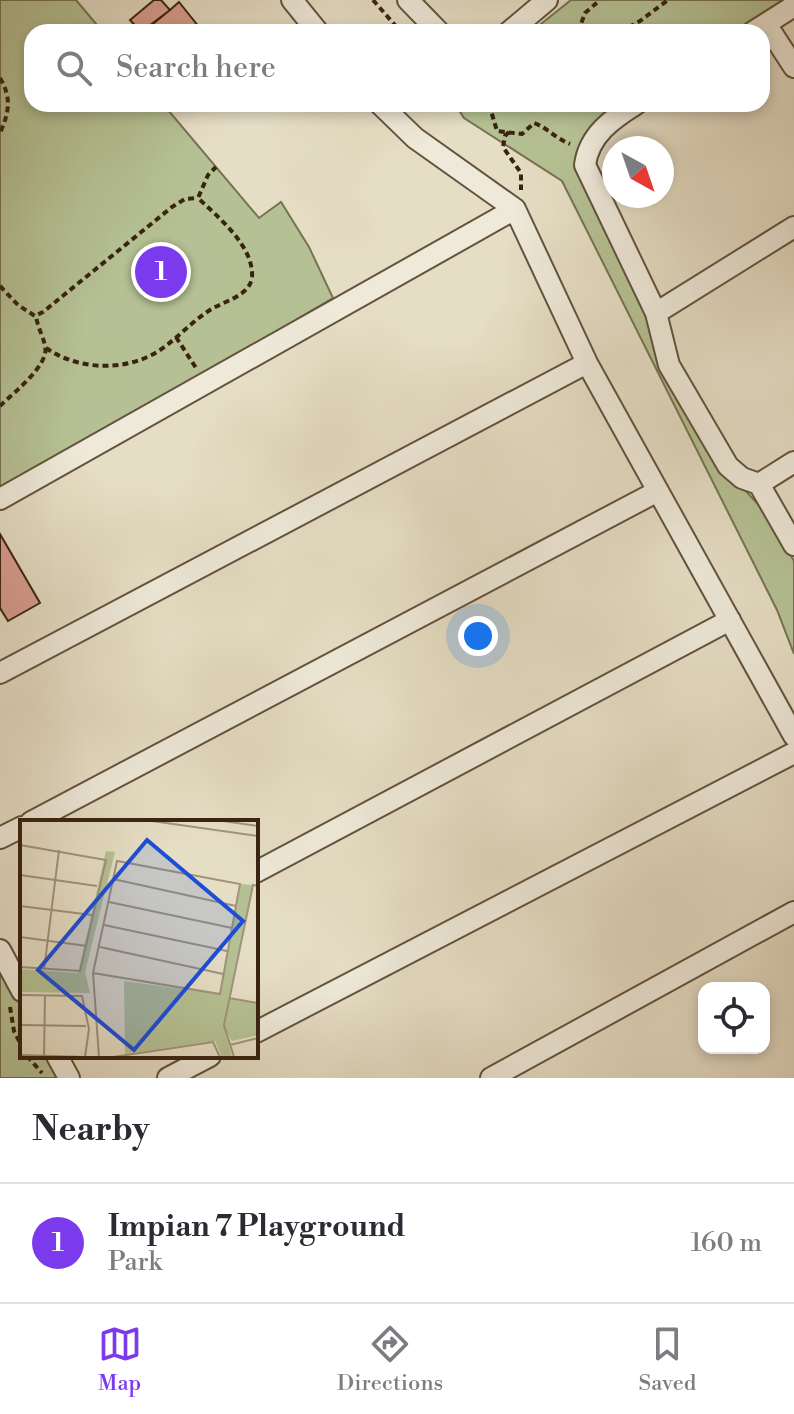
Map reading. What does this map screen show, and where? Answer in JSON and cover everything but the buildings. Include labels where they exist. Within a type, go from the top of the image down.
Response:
[{"type":"street","points":[[292,0],[312,24]]},
{"type":"street","points":[[408,0],[431,24]]},
{"type":"street","points":[[518,24],[547,0]]},
{"type":"street","points":[[765,24],[794,6]]},
{"type":"street","points":[[770,40],[794,67]]},
{"type":"street","points":[[388,112],[415,138],[515,209],[587,363],[794,736]]},
{"type":"street","points":[[625,112],[604,127],[587,151],[585,165],[656,313],[669,365],[728,466],[742,478],[759,484],[794,545]]},
{"type":"street","points":[[0,499],[515,209]]},
{"type":"street","points":[[656,313],[794,227]]},
{"type":"street","points":[[0,673],[587,363]]},
{"type":"street","points":[[759,484],[794,462]]},
{"type":"street","points":[[35,820],[658,491]]},
{"type":"street","points":[[258,871],[730,620]]},
{"type":"street","points":[[258,1031],[794,753]]},
{"type":"street","points":[[0,838],[20,828]]},
{"type":"street","points":[[491,1078],[794,912]]},
{"type":"street","points":[[0,950],[14,993]]},
{"type":"street","points":[[58,1058],[69,1078]]},
{"type":"street","points":[[168,1078],[206,1058]]},
{"type":"path","points":[[373,0],[394,24]]},
{"type":"path","points":[[581,24],[585,13],[600,0]]},
{"type":"path","points":[[632,24],[668,0]]},
{"type":"path","points":[[0,78],[6,89],[9,111],[0,133]]},
{"type":"path","points":[[491,112],[497,131],[526,133],[534,123],[546,127],[556,139],[587,151]]},
{"type":"path","points":[[509,132],[503,147],[521,173],[521,188],[515,209]]},
{"type":"path","points":[[198,198],[208,175],[216,167]]},
{"type":"path","points":[[36,315],[172,207],[185,199],[198,198]]},
{"type":"path","points":[[46,348],[81,364],[112,366],[144,358],[158,352],[199,316],[244,291],[250,285],[252,267],[243,248],[198,198]]},
{"type":"path","points":[[0,286],[18,305],[36,315],[46,348],[40,366],[0,406]]},
{"type":"path","points":[[176,337],[207,384]]},
{"type":"path","points":[[14,993],[10,1006],[14,1031],[20,1043]]},
{"type":"path","points":[[29,1058],[46,1078]]},
{"type":"green space","points":[[0,0],[76,0],[96,24],[24,24],[24,112],[170,112],[259,218],[281,202],[309,247],[333,298],[0,495]]},
{"type":"green space","points":[[571,0],[783,0],[746,24],[541,24]]},
{"type":"green space","points":[[460,112],[615,112],[590,151],[602,180],[602,208],[614,208],[670,343],[740,485],[769,516],[794,561],[794,654],[777,610],[562,181],[464,118]]},
{"type":"green space","points":[[0,950],[20,987],[20,1058],[58,1058],[69,1078],[0,1078]]},
{"type":"place","name":"Impian 7 Playground","points":[[161,272]]}]
